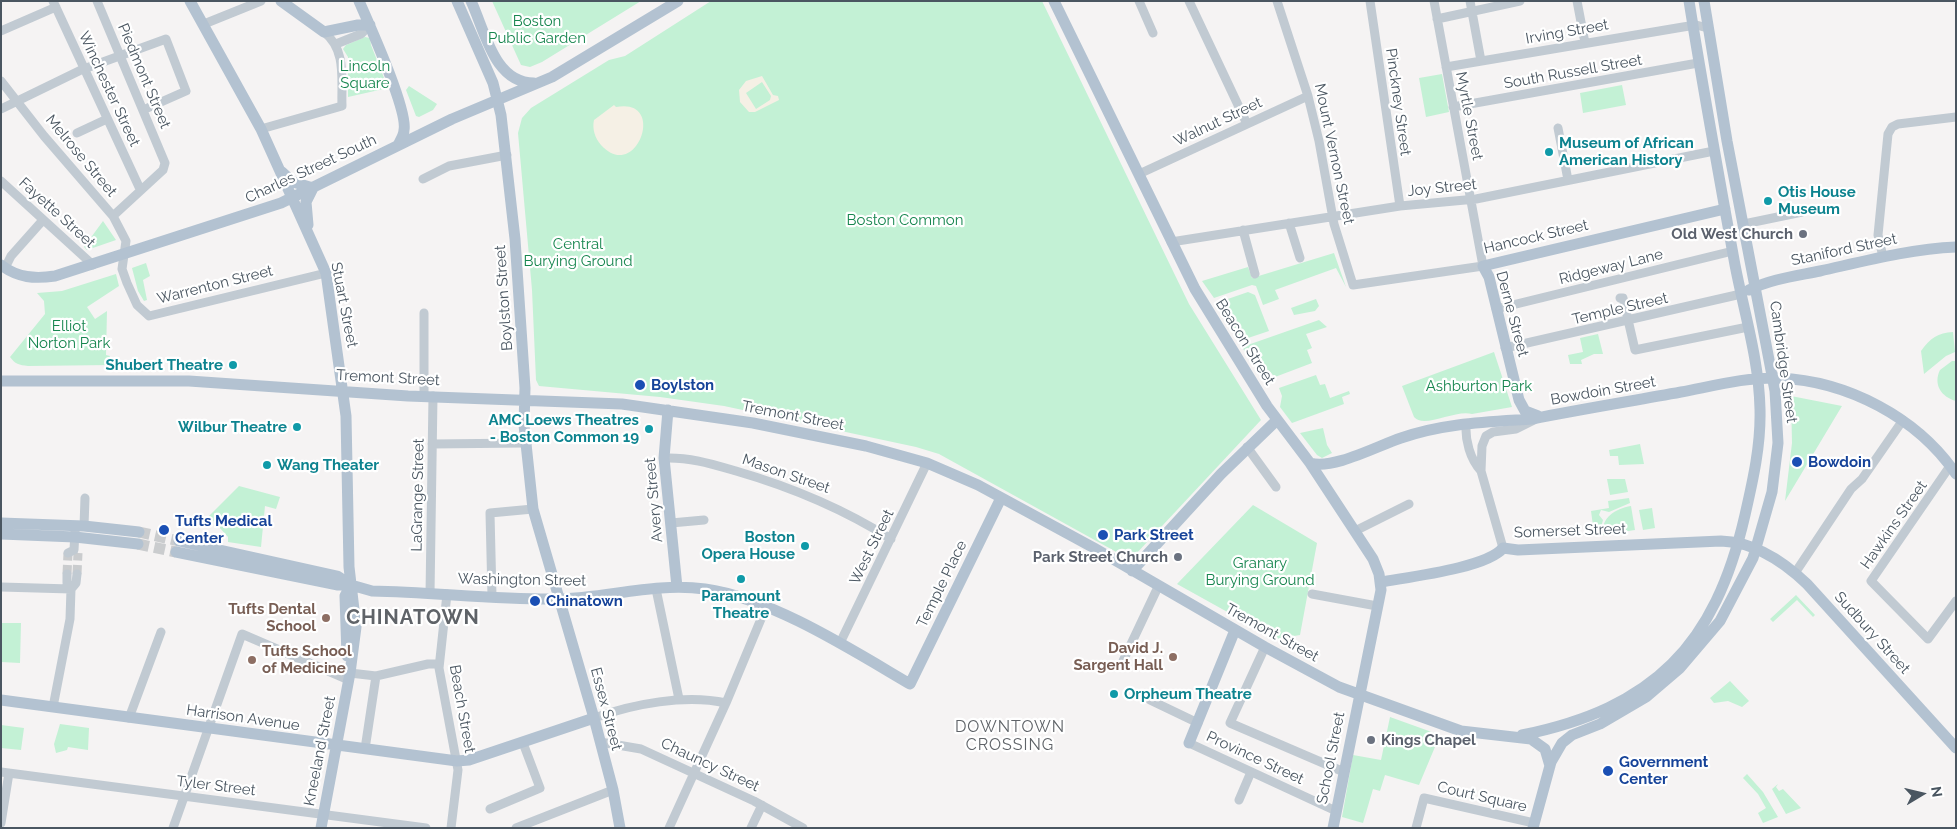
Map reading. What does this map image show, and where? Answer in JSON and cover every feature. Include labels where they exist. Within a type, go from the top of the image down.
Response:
[{"type":"main road","name":"Stuart Street","points":[[190,1],[261,129],[326,273],[343,390],[348,445],[351,585]]},
{"type":"main road","points":[[281,1],[324,32],[370,25]]},
{"type":"main road","points":[[359,1],[390,76],[403,120],[404,131],[398,145]]},
{"type":"main road","name":"Boylston Street","points":[[457,1],[487,68],[498,99],[507,154],[520,303],[525,443],[533,509],[559,599]]},
{"type":"main road","points":[[471,1],[502,68],[508,76],[517,80],[536,83]]},
{"type":"main road","name":"Charles Street South","points":[[2,270],[38,278],[55,276],[262,210],[313,188],[398,145],[498,99],[552,78],[678,1]]},
{"type":"main road","name":"Beacon Street","points":[[1054,1],[1195,289],[1277,420],[1310,463],[1374,559],[1381,582],[1359,695]]},
{"type":"main road","name":"Cambridge Street","points":[[1512,736],[1562,726],[1597,714],[1635,694],[1659,675],[1689,644],[1708,618],[1728,578],[1738,543],[1759,449],[1760,408],[1748,326],[1732,251],[1698,63],[1689,1]]},
{"type":"main road","name":"Cambridge Street","points":[[1534,825],[1556,750],[1568,737],[1600,724],[1640,701],[1686,662],[1723,616],[1757,548],[1772,492],[1777,454],[1778,417],[1773,378],[1724,129],[1704,1]]},
{"type":"main road","points":[[275,162],[288,180],[313,188],[307,197],[306,208],[310,239]]},
{"type":"main road","name":"Hancock Street","points":[[1483,266],[1725,209]]},
{"type":"main road","name":"Staniford Street","points":[[1741,294],[1756,286],[1882,257],[1956,247]]},
{"type":"main road","name":"Derne Street","points":[[1483,266],[1489,277],[1519,400]]},
{"type":"main road","name":"Bowdoin Street","points":[[1310,463],[1328,464],[1418,432],[1466,424],[1542,417],[1757,379],[1773,378],[1797,380],[1843,391],[1871,402],[1903,420],[1931,443],[1953,470]]},
{"type":"main road","name":"Tremont Street","points":[[1,381],[189,381],[428,396],[622,404],[767,426],[866,446],[927,463],[1001,498],[1264,647],[1339,687],[1460,732],[1512,736]]},
{"type":"main road","points":[[1519,400],[1525,411],[1542,417]]},
{"type":"main road","points":[[1508,419],[1516,413],[1519,400]]},
{"type":"main road","name":"Avery Street","points":[[668,410],[664,458],[677,586]]},
{"type":"main road","points":[[1132,571],[1247,447],[1277,420]]},
{"type":"main road","name":"Temple Place","points":[[910,684],[1001,498]]},
{"type":"main road","points":[[1,523],[78,530],[139,532]]},
{"type":"main road","points":[[1,534],[78,530],[138,544]]},
{"type":"main road","name":"Somerset Street","points":[[1381,582],[1436,573],[1491,558],[1503,548],[1518,550],[1717,541],[1738,543],[1757,548]]},
{"type":"main road","name":"Washington Street","points":[[177,546],[227,557],[337,576],[351,585],[372,592],[559,599],[677,586],[725,593],[766,607],[840,643],[910,684]]},
{"type":"main road","name":"Sudbury Street","points":[[1757,548],[1774,557],[1795,573],[1956,748]]},
{"type":"main road","name":"Kneeland Street","points":[[321,828],[350,676],[345,596],[351,585]]},
{"type":"main road","name":"Essex Street","points":[[559,599],[594,718],[613,790],[620,828]]},
{"type":"main road","points":[[1189,743],[1235,630]]},
{"type":"main road","name":"School Street","points":[[1333,828],[1359,695]]},
{"type":"main road","name":"Harrison Avenue","points":[[1,700],[457,761],[469,760],[594,718]]},
{"type":"main road","points":[[1512,736],[1526,737],[1538,743],[1546,752],[1550,766]]},
{"type":"street","name":"Piedmont Street","points":[[98,1],[165,161],[164,168],[140,188]]},
{"type":"street","points":[[204,24],[261,1]]},
{"type":"street","points":[[1139,1],[1153,33]]},
{"type":"street","points":[[1189,1],[1248,124]]},
{"type":"street","name":"Mount Vernon Street","points":[[1277,1],[1308,96],[1319,141],[1333,218],[1353,285]]},
{"type":"street","name":"Pinckney Street","points":[[1370,1],[1400,206]]},
{"type":"street","name":"Myrtle Street","points":[[1434,1],[1483,266]]},
{"type":"street","points":[[1470,1],[1481,61]]},
{"type":"street","points":[[1438,19],[1520,1]]},
{"type":"street","points":[[1577,1],[1585,43]]},
{"type":"street","points":[[1,31],[54,4]]},
{"type":"street","name":"Winchester Street","points":[[54,4],[140,188]]},
{"type":"street","points":[[336,44],[362,34],[370,25]]},
{"type":"street","points":[[1693,25],[1708,28]]},
{"type":"street","name":"Irving Street","points":[[1446,67],[1693,25]]},
{"type":"street","points":[[261,129],[342,106],[340,54],[336,44],[324,32]]},
{"type":"street","points":[[1,109],[85,68],[166,39],[186,91],[143,110]]},
{"type":"street","name":"South Russell Street","points":[[1453,107],[1698,63]]},
{"type":"street","name":"Melrose Street","points":[[1,81],[113,216],[126,241],[124,255]]},
{"type":"street","name":"Walnut Street","points":[[1139,174],[1308,96]]},
{"type":"street","points":[[1882,257],[1878,235],[1888,134],[1892,127],[1898,124],[1956,117]]},
{"type":"street","points":[[77,133],[108,119]]},
{"type":"street","points":[[1558,128],[1568,180]]},
{"type":"street","name":"Joy Street","points":[[1171,242],[1400,206],[1470,200],[1714,151]]},
{"type":"street","points":[[423,179],[449,166],[507,154]]},
{"type":"street","name":"Fayette Street","points":[[1,181],[93,265]]},
{"type":"street","points":[[113,216],[140,188]]},
{"type":"street","points":[[1744,224],[1802,212]]},
{"type":"street","points":[[2,270],[11,256],[44,220]]},
{"type":"street","points":[[1289,223],[1300,258]]},
{"type":"street","points":[[1243,230],[1255,274]]},
{"type":"street","name":"Ridgeway Lane","points":[[1496,309],[1732,251]]},
{"type":"street","name":"Warrenton Street","points":[[124,255],[122,269],[128,288],[137,305],[149,316],[326,273]]},
{"type":"street","name":"Hancock Street","points":[[1353,285],[1483,266]]},
{"type":"street","name":"Temple Street","points":[[1505,348],[1741,294]]},
{"type":"street","points":[[1620,298],[1623,298],[1635,350],[1748,326]]},
{"type":"street","name":"LaGrange Street","points":[[424,313],[432,444],[430,594]]},
{"type":"street","points":[[1503,548],[1480,471],[1482,446],[1489,434],[1516,429],[1542,417]]},
{"type":"street","points":[[1795,573],[1852,489],[1862,479],[1903,420]]},
{"type":"street","points":[[1466,424],[1467,439],[1473,463],[1480,471]]},
{"type":"street","points":[[432,444],[525,443]]},
{"type":"street","points":[[1247,447],[1276,487]]},
{"type":"street","name":"Mason Street","points":[[664,458],[697,459],[778,483],[830,504],[891,539]]},
{"type":"street","name":"West Street","points":[[840,643],[927,463]]},
{"type":"street","name":"Hawkins Street","points":[[1953,470],[1871,580],[1928,639],[1956,601]]},
{"type":"street","points":[[73,552],[85,498]]},
{"type":"street","points":[[1355,531],[1409,504]]},
{"type":"street","points":[[492,596],[490,513],[533,509]]},
{"type":"street","points":[[671,523],[704,520]]},
{"type":"street","points":[[53,707],[70,619],[71,589],[67,583],[72,574]]},
{"type":"street","points":[[1,587],[71,589]]},
{"type":"street","points":[[1123,661],[1158,587]]},
{"type":"street","points":[[656,589],[680,699]]},
{"type":"street","name":"Beach Street","points":[[448,594],[439,664],[458,774],[451,828]]},
{"type":"street","points":[[1312,594],[1377,606]]},
{"type":"street","points":[[668,828],[726,703],[766,607]]},
{"type":"street","points":[[129,718],[161,632]]},
{"type":"street","points":[[173,828],[242,634],[350,676],[376,676],[428,664],[439,664]]},
{"type":"street","points":[[1264,647],[1230,723],[1344,772]]},
{"type":"street","points":[[365,749],[376,676]]},
{"type":"street","points":[[594,718],[680,699],[705,699],[726,703]]},
{"type":"street","points":[[1150,700],[1198,723]]},
{"type":"street","name":"Chauncy Street","points":[[600,742],[641,749],[762,805],[803,828]]},
{"type":"street","points":[[490,809],[540,788],[523,743]]},
{"type":"street","name":"Province Street","points":[[1189,743],[1336,811]]},
{"type":"street","points":[[1239,800],[1251,772]]},
{"type":"street","points":[[1,823],[5,773]]},
{"type":"street","name":"Tyler Street","points":[[5,773],[426,828]]},
{"type":"street","points":[[516,828],[613,790]]},
{"type":"street","name":"Court Square","points":[[1416,828],[1424,798],[1534,825]]},
{"type":"street","points":[[751,828],[762,805]]},
{"type":"green space","name":"Boston Public Garden","points":[[492,1],[641,1],[542,62],[530,67],[521,65]]},
{"type":"green space","name":"Boston Common","points":[[711,1],[1042,1],[1189,304],[1261,420],[1135,555],[1127,556],[1120,554],[939,454],[916,447],[724,406],[660,397],[539,386],[536,380],[532,290],[518,133],[522,118],[531,108],[609,60],[625,56]]},
{"type":"green space","name":"Lincoln Square","points":[[365,37],[370,38],[388,88],[348,97],[348,57],[343,49],[346,45]]},
{"type":"green space","points":[[1442,74],[1449,112],[1426,117],[1419,78]]},
{"type":"green space","points":[[1622,85],[1626,105],[1583,113],[1580,93]]},
{"type":"green space","points":[[409,86],[437,104],[433,110],[419,117],[416,116],[406,90]]},
{"type":"green space","points":[[103,221],[116,240],[87,250],[84,247]]},
{"type":"green space","points":[[1334,253],[1346,287],[1336,268],[1275,290],[1279,299],[1263,305],[1256,286],[1252,285],[1214,298],[1202,281],[1248,267],[1252,278]]},
{"type":"green space","points":[[146,263],[150,276],[143,280],[147,300],[144,301],[138,291],[132,268]]},
{"type":"green space","name":"Elliot Norton Park","points":[[116,274],[119,286],[87,307],[95,319],[107,311],[106,355],[110,356],[111,365],[28,366],[18,364],[10,357],[45,314],[44,301],[37,293],[62,291]]},
{"type":"green space","points":[[1248,292],[1255,295],[1269,331],[1239,341],[1218,304]]},
{"type":"green space","points":[[1316,299],[1319,306],[1315,311],[1294,315],[1291,308]]},
{"type":"green space","points":[[1319,320],[1327,327],[1306,334],[1312,348],[1307,350],[1312,363],[1275,377],[1264,366],[1253,364],[1242,347]]},
{"type":"green space","points":[[1953,332],[1955,352],[1946,356],[1924,374],[1921,351],[1935,337]]},
{"type":"green space","points":[[1598,334],[1603,354],[1594,354],[1581,360],[1582,364],[1570,364],[1568,355],[1583,352],[1580,338]]},
{"type":"green space","name":"Ashburton Park","points":[[1494,352],[1512,407],[1472,414],[1458,414],[1425,421],[1414,417],[1402,386]]},
{"type":"green space","points":[[1952,361],[1956,361],[1956,401],[1942,393],[1937,380],[1940,370]]},
{"type":"green space","points":[[1316,375],[1320,385],[1325,384],[1330,398],[1349,391],[1350,394],[1342,397],[1344,404],[1292,423],[1280,407],[1282,396],[1279,388]]},
{"type":"green space","points":[[1791,396],[1842,406],[1785,501],[1792,443]]},
{"type":"green space","points":[[1323,428],[1327,445],[1332,453],[1322,458],[1317,455],[1300,433]]},
{"type":"green space","points":[[1640,444],[1644,464],[1619,465],[1618,456],[1610,456],[1609,450]]},
{"type":"green space","points":[[1607,479],[1625,479],[1628,492],[1610,495]]},
{"type":"green space","points":[[239,486],[280,497],[276,509],[265,506],[261,547],[228,542],[228,537],[209,516]]},
{"type":"green space","points":[[1629,498],[1630,503],[1609,512],[1601,510],[1599,515],[1603,520],[1600,531],[1594,533],[1591,511],[1609,508],[1608,501]]},
{"type":"green space","name":"Granary Burying Ground","points":[[1253,505],[1317,543],[1300,635],[1276,639],[1177,584]]},
{"type":"green space","points":[[1631,506],[1635,530],[1603,535],[1604,523],[1610,515],[1620,509]]},
{"type":"green space","points":[[1652,508],[1655,528],[1643,530],[1639,510]]},
{"type":"green space","points":[[1796,595],[1815,615],[1813,617],[1797,600],[1773,622],[1770,619]]},
{"type":"green space","points":[[1,623],[21,623],[20,663],[1,662]]},
{"type":"green space","points":[[1730,681],[1749,701],[1742,707],[1728,701],[1714,703],[1710,698]]},
{"type":"green space","points":[[1390,717],[1440,735],[1419,785],[1385,775],[1380,791],[1373,789],[1363,823],[1342,817],[1353,755],[1381,760]]},
{"type":"green space","points":[[60,724],[89,728],[88,750],[68,747],[67,750],[56,753],[54,744]]},
{"type":"green space","points":[[1,725],[24,728],[21,750],[1,748]]},
{"type":"green space","points":[[1747,774],[1763,792],[1778,817],[1763,823],[1758,813],[1766,808],[1758,794],[1743,778]]},
{"type":"green space","points":[[1778,784],[1776,787],[1779,791],[1783,789],[1801,808],[1786,814],[1772,789]]},
{"type":"sand","points":[[762,76],[773,95],[778,96],[779,100],[755,112],[749,112],[740,102],[739,90],[746,81]],"holes":[[[762,82],[771,96],[770,100],[756,109],[746,93]]]},
{"type":"sand","points":[[614,105],[616,107],[632,107],[641,114],[643,125],[641,137],[635,147],[625,154],[614,154],[601,145],[594,133],[594,120]]},
{"type":"tunnel","points":[[139,532],[179,541]]},
{"type":"tunnel","points":[[138,544],[176,552]]},
{"type":"tunnel","points":[[67,574],[68,553]]},
{"type":"tunnel","points":[[77,574],[78,553]]},
{"type":"place","name":"Museum of African American History","points":[[1549,152]]},
{"type":"place","name":"Otis House Museum","points":[[1768,201]]},
{"type":"place","name":"Old West Church","points":[[1803,234]]},
{"type":"place","name":"Shubert Theatre","points":[[233,365]]},
{"type":"place","name":"Boylston","points":[[640,385]]},
{"type":"place","name":"Wilbur Theatre","points":[[297,427]]},
{"type":"place","name":"AMC Loews Theatres - Boston Common 19","points":[[649,429]]},
{"type":"place","name":"Bowdoin","points":[[1797,462]]},
{"type":"place","name":"Wang Theater","points":[[267,465]]},
{"type":"place","name":"Tufts Medical Center","points":[[164,530]]},
{"type":"place","name":"Park Street","points":[[1103,535]]},
{"type":"place","name":"Boston Opera House","points":[[805,546]]},
{"type":"place","name":"Park Street Church","points":[[1178,557]]},
{"type":"place","name":"Paramount Theatre","points":[[741,579]]},
{"type":"place","name":"Chinatown","points":[[535,601]]},
{"type":"place","name":"Tufts Dental School","points":[[326,618]]},
{"type":"place","name":"David J. Sargent Hall","points":[[1173,657]]},
{"type":"place","name":"Tufts School of Medicine","points":[[252,660]]},
{"type":"place","name":"Orpheum Theatre","points":[[1114,694]]},
{"type":"place","name":"Kings Chapel","points":[[1371,740]]},
{"type":"place","name":"Government Center","points":[[1608,771]]},
{"type":"district","name":"CHINATOWN","points":[[413,618]]},
{"type":"district","name":"DOWNTOWN CROSSING","points":[[1010,736]]},
{"type":"park label","name":"Central Burying Ground","points":[[578,252]]}]
